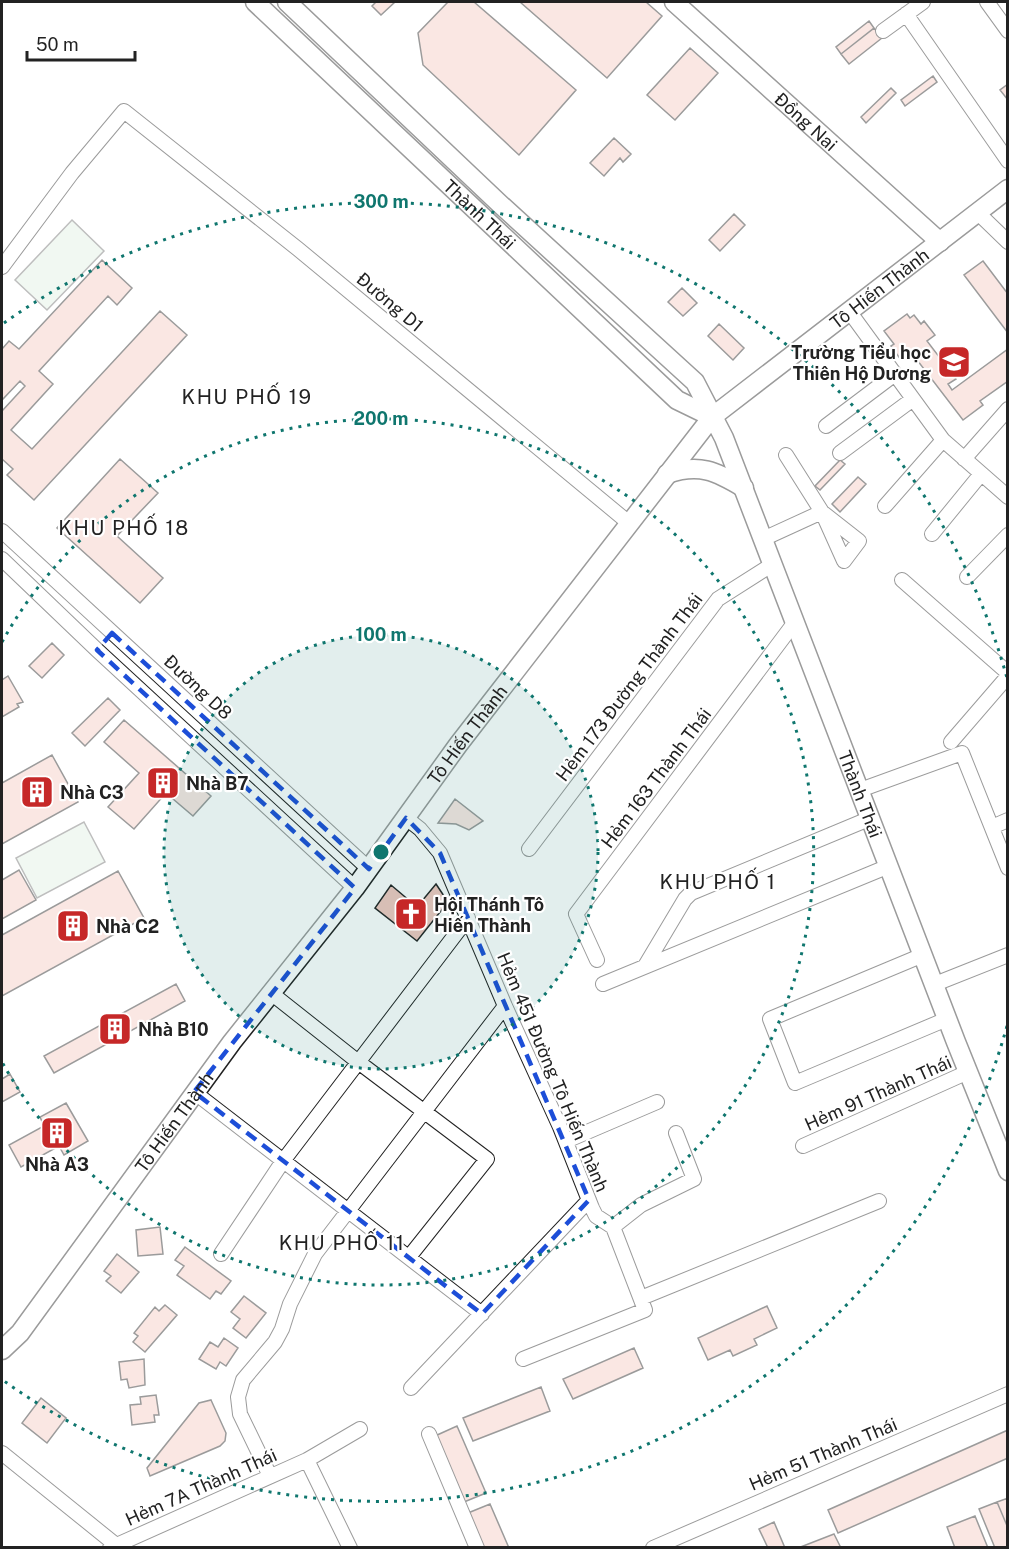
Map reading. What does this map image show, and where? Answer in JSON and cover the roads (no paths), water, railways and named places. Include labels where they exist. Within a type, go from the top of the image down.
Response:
[{"type":"main road","name":"Thành Thái","points":[[256,2],[677,400],[712,417]]},
{"type":"main road","name":"Thành Thái","points":[[287,2],[500,204],[695,382],[724,438],[744,488],[947,1019],[1003,1144],[1008,1171]]},
{"type":"main road","name":"Đồng Nai","points":[[674,2],[940,242]]},
{"type":"main road","name":"Tô Hiến Thành","points":[[2,1350],[20,1334],[194,1092],[355,888],[458,744],[712,417],[1008,189]]},
{"type":"main road","points":[[485,220],[500,204]]},
{"type":"main road","points":[[667,474],[683,468],[699,468],[728,478],[744,488]]},
{"type":"street","points":[[883,31],[923,2]]},
{"type":"street","points":[[987,2],[1008,31]]},
{"type":"street","points":[[906,14],[1008,161]]},
{"type":"street","name":"Đường D1","points":[[2,267],[72,173],[124,111],[298,249],[629,523]]},
{"type":"street","points":[[978,212],[1008,242]]},
{"type":"street","points":[[849,311],[943,440],[1007,496]]},
{"type":"street","points":[[826,426],[895,374]]},
{"type":"street","points":[[840,453],[913,399]]},
{"type":"street","points":[[964,459],[1008,409]]},
{"type":"street","points":[[885,506],[943,440]]},
{"type":"street","points":[[763,539],[822,512],[786,455]]},
{"type":"street","points":[[932,534],[981,474]]},
{"type":"street","name":"Đường D8","points":[[2,531],[369,869]]},
{"type":"street","points":[[967,577],[1008,535]]},
{"type":"street","points":[[2,559],[355,888]]},
{"type":"street","name":"Hẻm 173 Đường Thành Thái","points":[[529,849],[718,599],[773,564]]},
{"type":"street","points":[[902,580],[1008,675],[951,742]]},
{"type":"street","name":"Hẻm 163 Thành Thái","points":[[597,960],[576,914],[795,622]]},
{"type":"street","points":[[97,650],[112,633]]},
{"type":"street","points":[[860,790],[962,753],[1008,868]]},
{"type":"street","name":"Hẻm 451 Đường Tô Hiến Thành","points":[[406,818],[420,829],[440,853],[566,1141],[596,1216],[613,1227],[643,1304]]},
{"type":"street","points":[[645,966],[685,899],[691,893],[871,818]]},
{"type":"street","points":[[992,826],[1008,820]]},
{"type":"street","points":[[603,984],[889,866]]},
{"type":"street","points":[[221,1254],[283,1161],[468,918]]},
{"type":"street","points":[[923,955],[770,1019],[795,1083],[947,1019]]},
{"type":"street","points":[[935,984],[1008,955]]},
{"type":"street","points":[[271,993],[487,1160],[409,1257]]},
{"type":"street","points":[[270,1476],[240,1414],[238,1397],[243,1380],[279,1335],[290,1304],[315,1254],[505,1006]]},
{"type":"street","name":"Hẻm 91 Thành Thái","points":[[803,1146],[969,1072]]},
{"type":"street","points":[[194,1092],[482,1314]]},
{"type":"street","points":[[566,1141],[657,1102]]},
{"type":"street","points":[[613,1227],[641,1205],[676,1190],[694,1179],[676,1133]]},
{"type":"street","points":[[411,1388],[589,1200]]},
{"type":"street","points":[[523,1359],[879,1201]]},
{"type":"street","name":"Hẻm 51 Thành Thái","points":[[653,1548],[1008,1394]]},
{"type":"street","name":"Hẻm 7A Thành Thái","points":[[113,1546],[308,1460],[360,1429]]},
{"type":"street","points":[[429,1434],[477,1548]]},
{"type":"street","points":[[2,1453],[113,1546]]},
{"type":"street","points":[[308,1460],[350,1548]]},
{"type":"place","name":"Trường Tiểu học Thiên Hộ Dương","points":[[954,362]]},
{"type":"place","name":"Nhà B7","points":[[163,783]]},
{"type":"place","name":"Nhà C3","points":[[37,792]]},
{"type":"place","name":"Hội Thánh Tô Hiến Thành","points":[[411,914]]},
{"type":"place","name":"Nhà C2","points":[[73,926]]},
{"type":"place","name":"Nhà B10","points":[[115,1029]]},
{"type":"place","name":"Nhà A3","points":[[57,1133]]},
{"type":"district","name":"KHU PHỐ 19","points":[[247,397]]},
{"type":"district","name":"KHU PHỐ 18","points":[[124,528]]},
{"type":"district","name":"KHU PHỐ 1","points":[[718,882]]},
{"type":"district","name":"KHU PHỐ 11","points":[[342,1243]]}]
